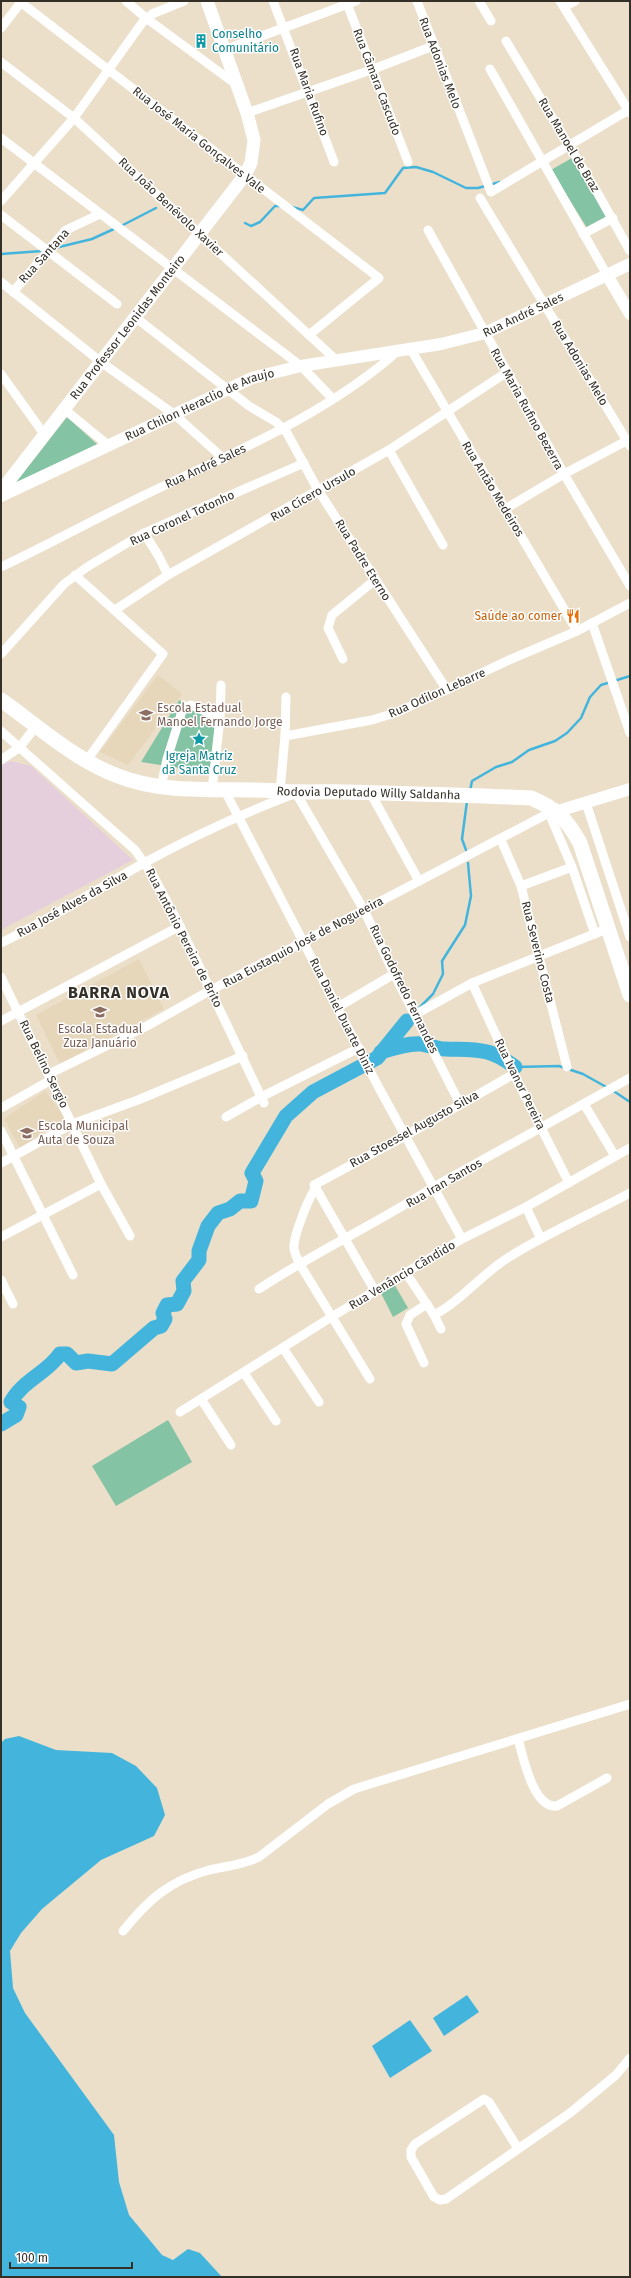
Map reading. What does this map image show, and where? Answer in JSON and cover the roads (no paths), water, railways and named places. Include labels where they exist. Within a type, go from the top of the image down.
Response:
[{"type":"main road","name":"Rua Professor Leonidas Monteiro","points":[[2,488],[101,362],[198,233],[245,175],[251,163],[254,140],[247,113],[207,1]]},
{"type":"main road","name":"Rodovia Deputado Willy Saldanha","points":[[1,700],[36,726],[87,760],[118,776],[161,787],[280,791],[296,793],[349,792],[371,794],[531,798],[569,823],[580,843],[630,995]]},
{"type":"street","points":[[126,1],[146,18],[237,85]]},
{"type":"street","points":[[1,201],[74,118],[146,18],[184,1]]},
{"type":"street","name":"Rua Maria Rufino","points":[[273,1],[285,27],[334,162]]},
{"type":"street","name":"Rua Adonias Melo","points":[[417,1],[433,46],[491,192],[541,161]]},
{"type":"street","points":[[478,1],[492,21]]},
{"type":"street","points":[[541,161],[629,110],[562,4],[576,1]]},
{"type":"street","points":[[1,28],[21,2]]},
{"type":"street","name":"Rua José Maria Gonçalves Vale","points":[[21,2],[379,278],[309,335]]},
{"type":"street","points":[[224,50],[350,2]]},
{"type":"street","name":"Rua Câmara Cascudo","points":[[350,2],[371,70],[408,162]]},
{"type":"street","name":"Rua Manoel de Braz","points":[[506,41],[613,218],[630,251]]},
{"type":"street","points":[[247,113],[371,70],[433,46]]},
{"type":"street","name":"Rua João Benévolo Xavier","points":[[1,62],[74,118],[335,359]]},
{"type":"street","points":[[490,69],[541,161],[630,314]]},
{"type":"street","points":[[1,138],[301,366],[332,398]]},
{"type":"street","name":"Rua Adonias Melo","points":[[480,198],[629,442]]},
{"type":"street","name":"Rua Santana","points":[[13,292],[66,230],[100,214]]},
{"type":"street","points":[[1,215],[117,304]]},
{"type":"street","points":[[583,234],[613,218]]},
{"type":"street","name":"Rua Maria Rufino Bezerra","points":[[428,230],[564,474],[630,586]]},
{"type":"street","name":"Rua André Sales","points":[[1,567],[153,491],[224,459],[283,428],[371,374],[405,348],[441,344],[485,333],[545,306],[630,264]]},
{"type":"street","points":[[1,282],[101,362],[175,415],[224,459]]},
{"type":"street","points":[[135,317],[249,406],[283,428]]},
{"type":"street","name":"Rua Chilon Heraclio de Araujo","points":[[2,488],[108,445],[175,415],[227,388],[252,378],[335,359],[405,348]]},
{"type":"street","name":"Rua Antão Medeiros","points":[[405,348],[447,412],[577,630]]},
{"type":"street","name":"Rua Cícero Ursulo","points":[[115,610],[168,575],[389,450],[507,372]]},
{"type":"street","points":[[1,374],[44,434]]},
{"type":"street","points":[[64,409],[108,445]]},
{"type":"street","name":"Rua Padre Eterno","points":[[283,428],[318,490],[447,690]]},
{"type":"street","points":[[505,509],[564,474],[629,442]]},
{"type":"street","points":[[389,450],[443,545]]},
{"type":"street","name":"Rua Coronel Totonho","points":[[1,654],[75,575],[144,533],[304,463]]},
{"type":"street","points":[[144,533],[158,555],[168,575]]},
{"type":"street","points":[[75,575],[163,654],[87,760]]},
{"type":"street","points":[[343,659],[328,628],[328,623],[332,615],[375,580]]},
{"type":"street","name":"Rua Odilon Lebarre","points":[[285,736],[383,717],[447,690],[592,623],[630,603]]},
{"type":"street","points":[[592,623],[627,715],[630,733]]},
{"type":"street","points":[[218,790],[221,685]]},
{"type":"street","points":[[280,791],[285,736],[286,698]]},
{"type":"street","points":[[161,787],[167,759],[183,708],[191,705],[220,718]]},
{"type":"street","points":[[1,760],[20,747],[36,726]]},
{"type":"street","name":"Rua Antônio Pereira de Brito","points":[[1,731],[135,850],[146,862],[180,926],[263,1100]]},
{"type":"street","points":[[595,934],[553,812],[586,803],[630,788]]},
{"type":"street","name":"Rua Daniel Duarte Diniz","points":[[218,790],[239,815],[369,1070],[432,1188],[462,1239]]},
{"type":"street","name":"Rua José Alves da Silva","points":[[1,943],[29,930],[146,862],[239,815],[296,793]]},
{"type":"street","name":"Rua Godofredo Fernandes","points":[[296,793],[364,910],[394,974],[416,1014],[460,1104]]},
{"type":"street","points":[[371,794],[419,881]]},
{"type":"street","points":[[586,803],[630,937]]},
{"type":"street","name":"Rua Eustaquio José de Nogueeira","points":[[1,1108],[50,1077],[147,1026],[211,990],[553,812]]},
{"type":"street","name":"Rua Severino Costa","points":[[501,840],[521,886],[567,1067]]},
{"type":"street","points":[[521,886],[572,868]]},
{"type":"street","points":[[1,1021],[180,926]]},
{"type":"street","points":[[416,1014],[472,983],[609,928]]},
{"type":"street","points":[[338,1007],[394,974]]},
{"type":"street","name":"Rua Belino Sergio","points":[[1,978],[19,1012],[101,1184],[130,1236]]},
{"type":"street","name":"Rua Ivanor Pereira","points":[[472,983],[514,1074],[569,1183]]},
{"type":"street","points":[[226,1117],[263,1100],[359,1048]]},
{"type":"street","points":[[1,1163],[72,1124],[138,1100],[243,1056]]},
{"type":"street","name":"Rua Stoessel Augusto Silva","points":[[315,1186],[514,1074]]},
{"type":"street","name":"Rua Iran Santos","points":[[259,1289],[299,1263],[406,1205],[432,1188],[630,1078]]},
{"type":"street","points":[[584,1104],[615,1156]]},
{"type":"street","points":[[1,1131],[73,1275]]},
{"type":"street","name":"Rua Venâncio Cândido","points":[[180,1412],[333,1316],[462,1239],[526,1207],[630,1148]]},
{"type":"street","points":[[1,1237],[101,1184]]},
{"type":"street","points":[[315,1186],[343,1238],[375,1291]]},
{"type":"street","points":[[315,1186],[308,1200],[295,1238],[294,1252],[299,1263],[333,1316],[370,1379]]},
{"type":"street","points":[[434,1315],[458,1300],[494,1267],[541,1239],[630,1193]]},
{"type":"street","points":[[526,1207],[541,1239]]},
{"type":"street","points":[[406,1273],[434,1315],[441,1329]]},
{"type":"street","points":[[1,1280],[13,1304]]},
{"type":"street","points":[[424,1363],[408,1330],[407,1322],[410,1315],[427,1304]]},
{"type":"street","points":[[283,1348],[319,1402]]},
{"type":"street","points":[[244,1372],[276,1421]]},
{"type":"street","points":[[201,1399],[231,1445]]},
{"type":"street","points":[[123,1930],[140,1909],[159,1892],[195,1874],[247,1863],[259,1857],[328,1804],[354,1788],[630,1704]]},
{"type":"street","points":[[518,1739],[526,1768],[536,1792],[543,1802],[550,1806],[557,1806],[607,1778]]},
{"type":"street","points":[[517,2147],[489,2102],[484,2099],[415,2144],[411,2150],[411,2157],[434,2197],[443,2200],[517,2147],[570,2113],[616,2075],[630,2058]]},
{"type":"water","points":[[19,1736],[56,1750],[112,1753],[136,1766],[157,1788],[165,1815],[154,1836],[101,1860],[42,1909],[21,1933],[10,1951],[13,1988],[25,2013],[114,2135],[119,2182],[129,2215],[162,2255],[173,2260],[188,2249],[200,2253],[222,2277],[1,2277],[1,1743],[5,1739]]},
{"type":"water","points":[[467,1995],[479,2012],[444,2036],[433,2018]]},
{"type":"water","points":[[410,2020],[432,2051],[390,2078],[372,2046]]},
{"type":"waterway","points":[[292,207],[303,210],[314,198],[385,193],[403,168],[416,167],[433,172],[466,188],[478,188],[500,182]]},
{"type":"waterway","points":[[245,223],[251,226],[260,222],[275,206],[282,206]]},
{"type":"waterway","points":[[121,226],[156,208]]},
{"type":"waterway","points":[[55,248],[92,239],[116,228]]},
{"type":"waterway","points":[[1,254],[42,251]]},
{"type":"waterway","points":[[470,791],[472,781],[496,767],[512,762],[529,750],[555,741],[567,733],[581,718],[590,697],[601,685],[630,676]]},
{"type":"waterway","points":[[466,850],[462,839],[467,801]]},
{"type":"waterway","points":[[419,1008],[433,994],[443,974],[442,961],[465,925],[471,896],[468,863]]},
{"type":"waterway","points":[[407,1021],[413,1015]]},
{"type":"waterway","points":[[1,1424],[16,1415],[19,1407],[11,1402],[21,1388],[55,1361],[60,1354],[67,1354],[76,1363],[88,1361],[112,1364],[154,1328],[161,1326],[165,1319],[163,1313],[167,1305],[177,1304],[184,1291],[183,1281],[199,1260],[199,1251],[208,1226],[218,1213],[230,1209],[240,1201],[251,1201],[256,1181],[252,1173],[286,1116],[313,1092],[377,1058],[407,1021]]},
{"type":"waterway","points":[[381,1052],[411,1044],[442,1049],[474,1050],[490,1053],[515,1067]]},
{"type":"waterway","points":[[515,1067],[559,1066],[583,1074],[608,1088]]},
{"type":"waterway","points":[[612,1090],[630,1102]]},
{"type":"place","name":"Conselho Comunitário","points":[[201,41]]},
{"type":"place","name":"Saúde ao comer","points":[[573,616]]},
{"type":"place","name":"Escola Estadual Manoel Fernando Jorge","points":[[146,715]]},
{"type":"place","name":"Igreja Matriz da Santa Cruz","points":[[199,739]]},
{"type":"place","name":"Escola Estadual Zuza Januário","points":[[100,1012]]},
{"type":"place","name":"Escola Municipal Auta de Souza","points":[[27,1133]]},
{"type":"district","name":"BARRA NOVA","points":[[119,992]]}]
